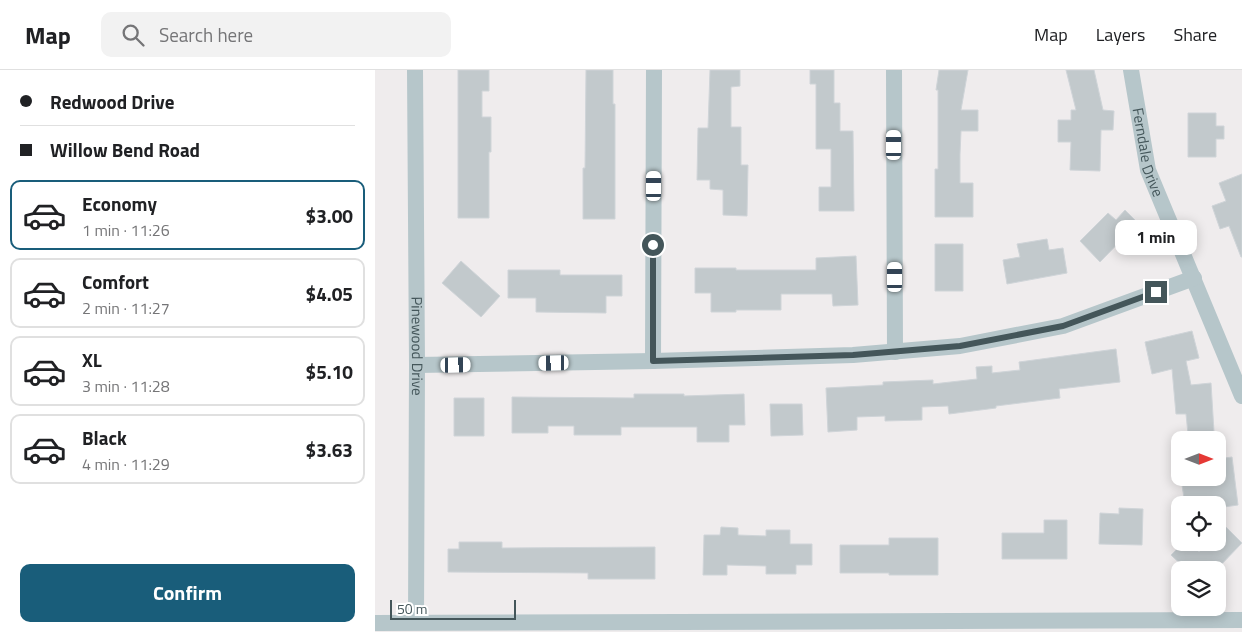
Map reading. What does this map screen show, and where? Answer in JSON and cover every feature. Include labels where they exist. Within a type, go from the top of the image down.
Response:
[{"type":"street","name":"Pinewood Drive","points":[[415,70],[416,622]]},
{"type":"street","points":[[653,361],[654,70]]},
{"type":"street","points":[[893,70],[895,352]]},
{"type":"street","name":"Ferndale Drive","points":[[1131,70],[1148,170],[1194,278],[1227,364],[1242,396]]},
{"type":"street","points":[[417,365],[853,355],[960,346],[1063,326],[1194,278]]},
{"type":"street","points":[[375,622],[594,627],[1117,626],[1242,620]]},
{"type":"building","points":[[458,70],[489,70],[489,91],[482,91],[482,117],[491,117],[489,218],[458,218]]},
{"type":"building","points":[[586,70],[613,70],[613,104],[615,104],[615,219],[583,219]]},
{"type":"building","points":[[710,70],[740,70],[740,86],[731,87],[731,127],[741,127],[741,165],[748,165],[747,216],[723,215],[723,190],[710,189],[710,180],[697,180],[698,128],[708,128]]},
{"type":"building","points":[[810,70],[834,70],[834,103],[840,103],[840,131],[853,131],[854,211],[819,211],[819,187],[831,187],[831,149],[816,149],[816,84],[810,84]]},
{"type":"building","points":[[939,70],[968,70],[961,110],[978,110],[978,131],[961,131],[960,183],[973,183],[973,217],[935,217],[935,169],[938,169],[938,90],[936,90]]},
{"type":"building","points":[[1066,70],[1094,70],[1103,110],[1114,111],[1113,130],[1101,130],[1100,171],[1070,170],[1071,142],[1058,142],[1058,120],[1071,120],[1071,110],[1076,110]]},
{"type":"building","points":[[1188,113],[1216,113],[1216,126],[1224,126],[1224,139],[1216,139],[1216,157],[1188,157]]},
{"type":"building","points":[[1242,174],[1241,257],[1229,226],[1220,229],[1212,206],[1226,201],[1219,183]]},
{"type":"building","points":[[1125,210],[1138,223],[1100,262],[1080,241],[1108,213],[1116,220]]},
{"type":"building","points":[[1047,239],[1049,250],[1063,248],[1067,273],[1007,284],[1003,260],[1020,257],[1017,244]]},
{"type":"building","points":[[935,244],[963,244],[963,291],[935,291]]},
{"type":"building","points":[[856,256],[858,305],[833,306],[832,294],[781,294],[781,310],[711,312],[711,293],[695,293],[695,268],[816,270],[816,258]]},
{"type":"building","points":[[461,261],[500,296],[481,317],[442,283]]},
{"type":"building","points":[[508,270],[560,270],[560,275],[622,275],[622,296],[606,296],[606,313],[536,312],[536,298],[508,298]]},
{"type":"building","points":[[1192,331],[1199,358],[1186,361],[1191,385],[1211,383],[1214,431],[1188,431],[1186,414],[1176,414],[1172,369],[1152,374],[1145,342]]},
{"type":"building","points":[[1116,349],[1120,382],[1059,389],[1060,398],[949,414],[948,406],[922,407],[922,420],[885,421],[885,416],[857,417],[857,430],[828,432],[826,388],[883,385],[883,382],[933,380],[933,384],[977,379],[976,367],[992,366],[992,373],[1020,370],[1019,362]]},
{"type":"building","points":[[634,394],[684,394],[684,396],[744,394],[745,425],[729,425],[729,442],[697,442],[697,427],[621,427],[621,435],[574,435],[574,426],[548,426],[548,433],[512,433],[512,397],[634,398]]},
{"type":"building","points":[[454,398],[484,398],[484,436],[454,436]]},
{"type":"building","points":[[770,404],[802,404],[803,435],[771,436]]},
{"type":"building","points":[[1232,457],[1238,505],[1226,507],[1226,496],[1184,496],[1182,486],[1226,486],[1226,458]]},
{"type":"building","points":[[1119,508],[1143,509],[1142,545],[1099,544],[1100,513],[1119,514]]},
{"type":"building","points":[[1044,520],[1067,520],[1067,559],[1002,559],[1002,533],[1044,533]]},
{"type":"building","points":[[721,527],[738,528],[738,535],[766,536],[766,530],[790,530],[790,544],[812,544],[812,565],[796,565],[796,574],[766,574],[766,566],[727,565],[727,575],[703,575],[704,535],[720,535]]},
{"type":"building","points":[[1226,527],[1242,543],[1225,561],[1177,561],[1171,555],[1175,551],[1226,551]]},
{"type":"building","points":[[889,538],[938,538],[938,575],[840,573],[840,545],[889,545]]},
{"type":"building","points":[[459,542],[502,542],[502,548],[655,547],[655,579],[588,579],[588,573],[448,572],[448,549],[459,549]]},
{"type":"route","points":[[653,245],[653,361],[853,355],[960,346],[1063,326],[1156,292]]}]
